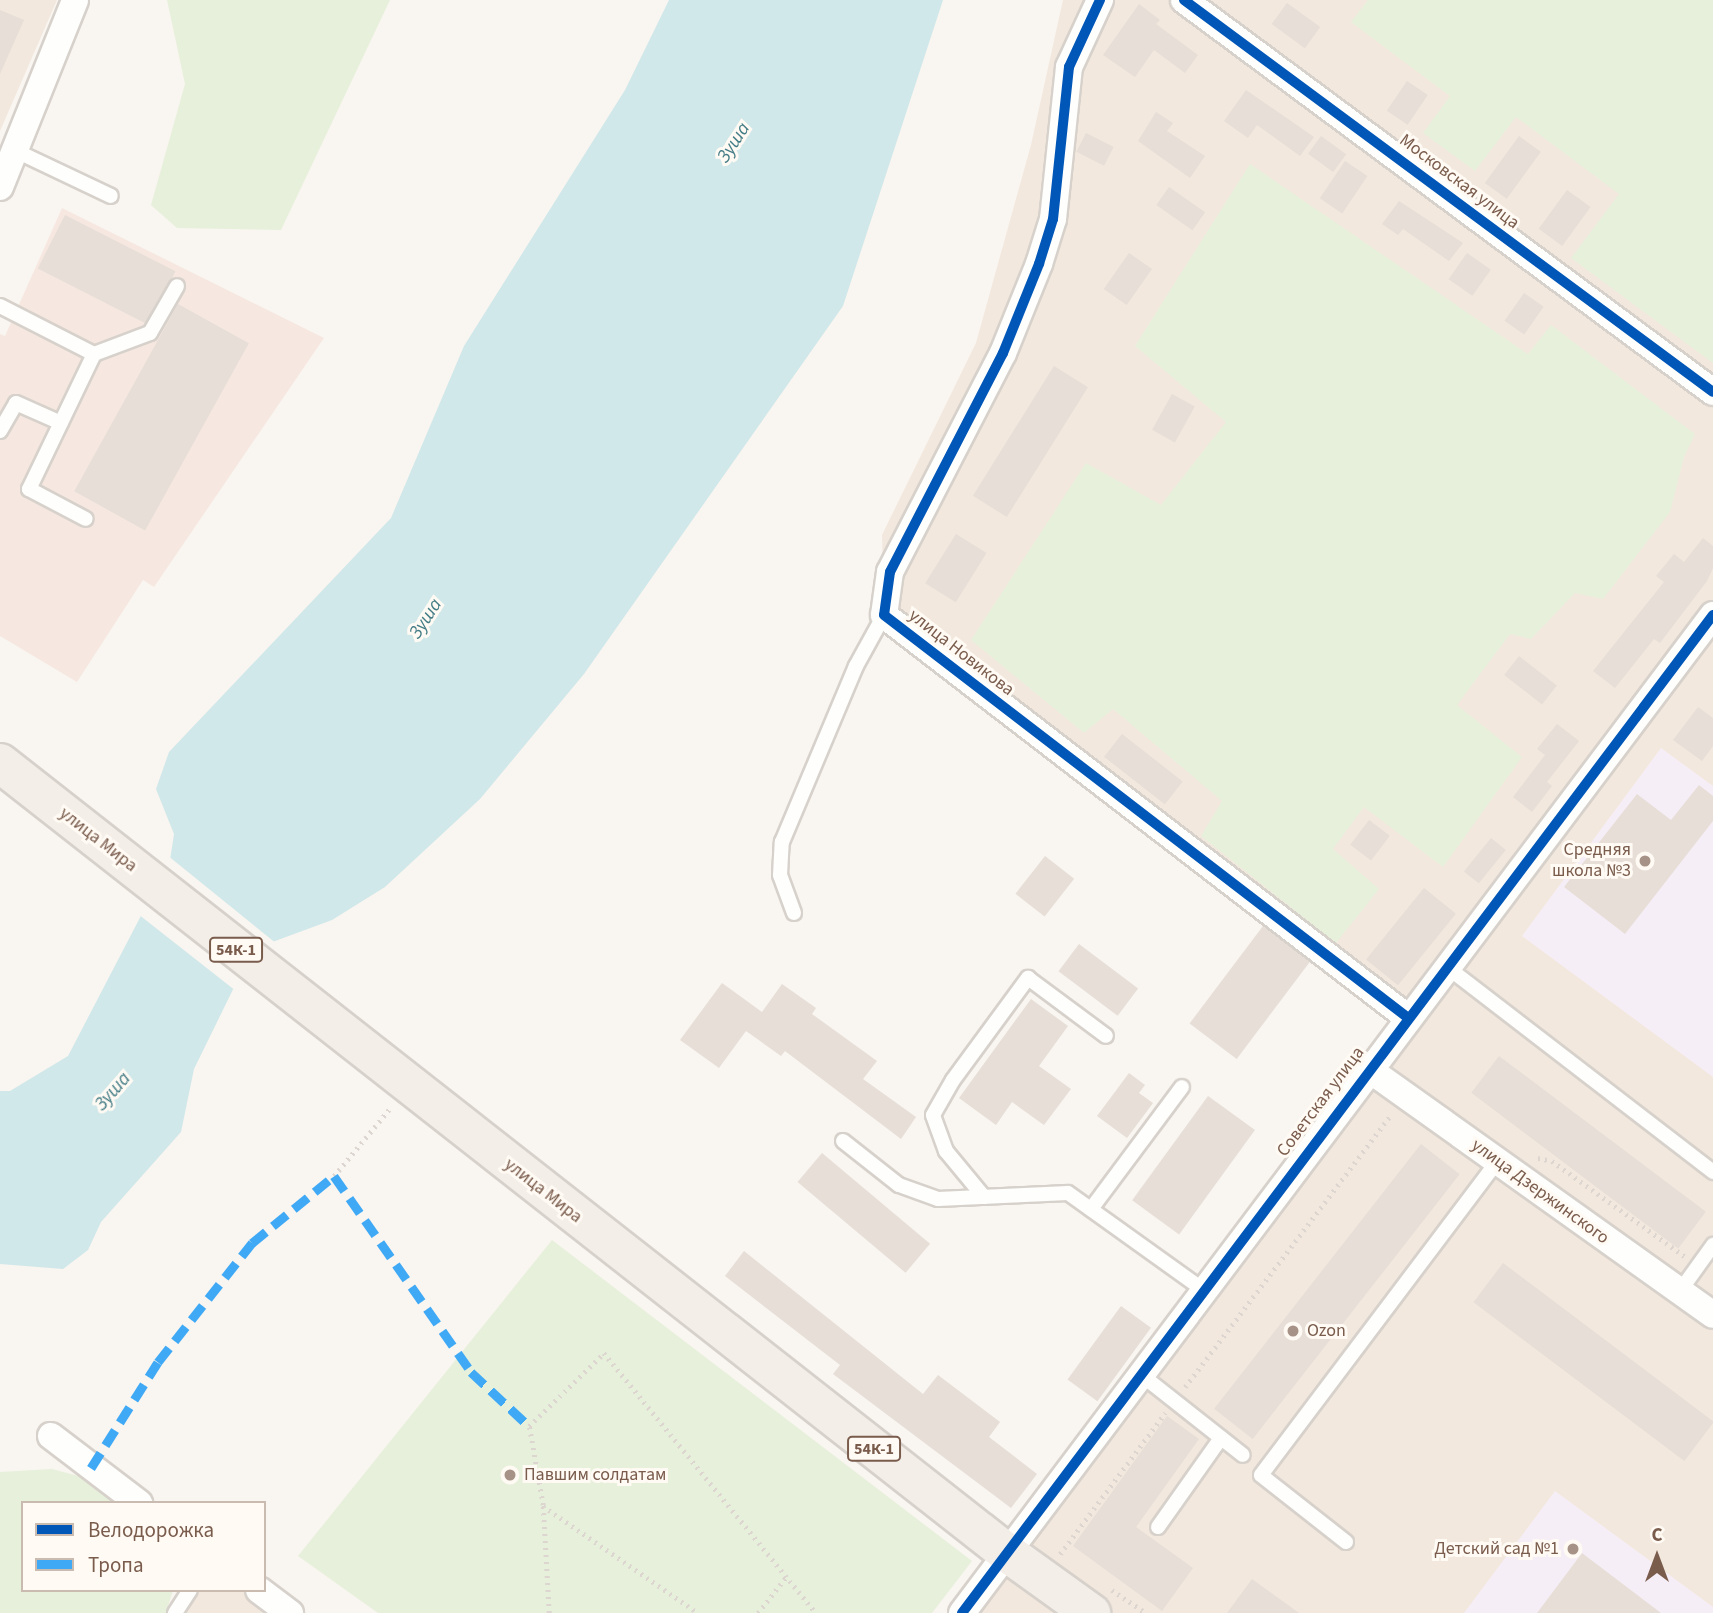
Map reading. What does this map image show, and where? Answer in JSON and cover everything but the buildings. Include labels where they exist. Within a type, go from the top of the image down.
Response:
[{"type":"main road","name":"улица Мира","points":[[0,763],[1006,1552],[1091,1613]]},
{"type":"street","points":[[0,187],[75,0]]},
{"type":"street","name":"улица Новикова","points":[[1100,0],[1069,67],[1053,219],[1039,264],[1003,353],[890,572],[884,615],[1407,1017]]},
{"type":"street","name":"Московская улица","points":[[1184,0],[1713,392]]},
{"type":"street","name":"Советская улица","points":[[962,1613],[1367,1068],[1447,967],[1713,615]]},
{"type":"street","name":"улица Дзержинского","points":[[1367,1068],[1713,1315]]},
{"type":"street","points":[[51,1436],[136,1501]]},
{"type":"street","points":[[262,1592],[290,1613]]},
{"type":"lane","points":[[14,150],[111,196]]},
{"type":"lane","points":[[86,519],[29,489],[94,354],[150,333],[177,286]]},
{"type":"lane","points":[[0,306],[94,354]]},
{"type":"lane","points":[[0,431],[16,403],[61,424]]},
{"type":"lane","points":[[794,913],[780,875],[782,842],[856,666],[884,615]]},
{"type":"lane","points":[[1447,967],[1713,1172]]},
{"type":"lane","points":[[984,1197],[946,1151],[933,1115],[953,1080],[1028,978],[1106,1036]]},
{"type":"lane","points":[[1091,1209],[1182,1087]]},
{"type":"lane","points":[[843,1141],[899,1185],[938,1199],[1068,1193],[1202,1289]]},
{"type":"lane","points":[[1346,1542],[1261,1475],[1497,1161]]},
{"type":"lane","points":[[1679,1291],[1713,1245]]},
{"type":"lane","points":[[1139,1373],[1243,1455]]},
{"type":"lane","points":[[1158,1527],[1221,1437]]},
{"type":"lane","points":[[175,1613],[189,1592]]},
{"type":"path","points":[[1060,1554],[1406,1096]]},
{"type":"path","points":[[334,1176],[395,1102]]},
{"type":"path","points":[[1528,1155],[1552,1161],[1698,1266]]},
{"type":"path","points":[[549,1613],[543,1505],[529,1426],[604,1353],[816,1613]]},
{"type":"path","points":[[543,1505],[698,1613]]},
{"type":"path","points":[[758,1613],[786,1577]]},
{"type":"shaded area","points":[[0,0],[57,0],[0,131]]},
{"type":"shaded area","points":[[1063,0],[1713,0],[1713,1613],[962,1613],[1407,1017],[884,615],[882,535],[976,343],[1031,145]]},
{"type":"shaded area","points":[[62,208],[324,338],[154,587],[143,580],[77,682],[0,636],[0,334],[5,336]]},
{"type":"shaded area","name":"Средняя школа №3","points":[[1661,748],[1713,786],[1713,1077],[1522,936]]},
{"type":"shaded area","name":"Детский сад №1","points":[[1555,1491],[1713,1607],[1713,1613],[1464,1613]]},
{"type":"shaded area","points":[[188,1592],[262,1592],[290,1613],[174,1613]]},
{"type":"green space","points":[[167,0],[390,0],[281,230],[177,228],[151,205],[185,84]]},
{"type":"green space","points":[[1368,0],[1713,0],[1713,363],[1571,258],[1619,194],[1516,117],[1475,171],[1423,133],[1450,96],[1351,22]]},
{"type":"green space","points":[[1250,164],[1528,354],[1551,325],[1695,434],[1684,457],[1670,512],[1603,599],[1575,593],[1531,639],[1510,634],[1457,705],[1522,757],[1443,867],[1364,807],[1333,849],[1379,889],[1336,943],[1201,836],[1222,801],[1113,709],[1084,733],[971,640],[1086,463],[1161,505],[1226,422],[1135,346]]},
{"type":"green space","points":[[552,1240],[972,1561],[932,1613],[378,1613],[298,1556]]},
{"type":"green space","points":[[52,1469],[82,1477],[115,1501],[21,1501],[21,1592],[172,1592],[166,1613],[0,1613],[0,1472]]},
{"type":"water","name":"Зуша","points":[[669,0],[943,0],[843,306],[584,674],[480,799],[385,887],[332,920],[267,944],[245,965],[194,1069],[181,1132],[101,1222],[88,1250],[63,1269],[0,1264],[0,1091],[10,1091],[68,1056],[170,860],[174,834],[156,789],[169,752],[391,518],[464,346],[625,90]]},
{"type":"pier","points":[[167,855],[277,944],[247,967],[236,991],[138,914]]},
{"type":"marked path","points":[[91,1468],[158,1362],[252,1243],[334,1176],[471,1372],[529,1426]]},
{"type":"cycle path","points":[[1100,0],[1069,67],[1053,219],[1039,264],[1003,353],[890,572],[884,615],[1407,1017]]},
{"type":"cycle path","points":[[1184,0],[1713,392]]},
{"type":"cycle path","points":[[962,1613],[1713,615]]},
{"type":"place","name":"Средняя школа №3","points":[[1645,861]]},
{"type":"place","name":"Ozon","points":[[1293,1331]]},
{"type":"place","name":"Павшим солдатам","points":[[510,1475]]},
{"type":"place","name":"Детский сад №1","points":[[1573,1549]]}]
